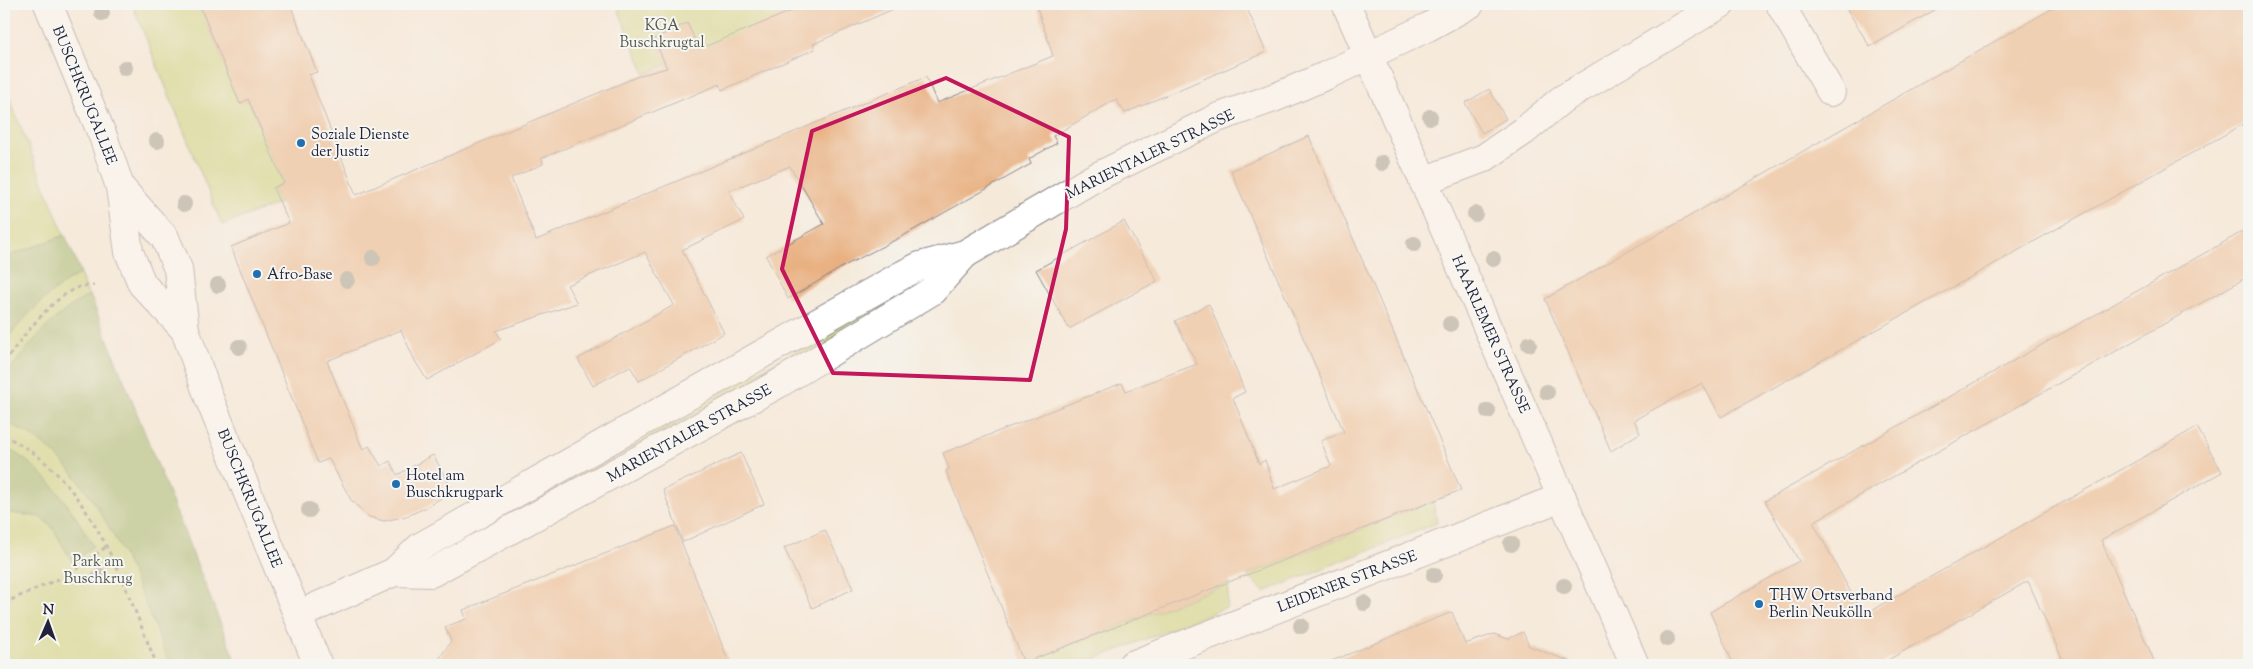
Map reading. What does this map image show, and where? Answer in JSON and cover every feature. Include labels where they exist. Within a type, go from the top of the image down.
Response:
[{"type":"street","name":"BUSCHKRUGALLEE","points":[[48,4],[104,139],[120,187],[129,252],[142,284],[185,330]]},
{"type":"street","name":"HAARLEMER STRASSE","points":[[1346,4],[1635,665]]},
{"type":"street","name":"MARIENTALER STRASSE","points":[[298,615],[394,572],[431,573],[778,384],[932,291],[965,254],[1094,178],[1216,118],[1285,93],[1428,27],[1470,4]]},
{"type":"street","points":[[1423,181],[1484,158],[1524,131],[1561,100],[1721,4]]},
{"type":"street","points":[[1780,4],[1831,92]]},
{"type":"street","name":"BUSCHKRUGALLEE","points":[[120,187],[166,238],[178,269],[185,330],[209,398],[318,665]]},
{"type":"street","name":"LEIDENER STRASSE","points":[[1132,665],[1562,497]]},
{"type":"path","points":[[4,362],[33,326],[60,299],[79,287],[94,285]]},
{"type":"path","points":[[4,435],[29,449],[48,465],[81,503],[107,546],[157,665]]},
{"type":"path","points":[[4,603],[72,573],[107,546]]},
{"type":"highlighted area","points":[[946,78],[1069,137],[1066,229],[1030,380],[833,373],[782,269],[812,131]]},
{"type":"green space","points":[[132,4],[199,4],[240,103],[248,99],[284,183],[273,188],[280,203],[222,225]]},
{"type":"green space","name":"KGA Buschkrugtal","points":[[616,4],[809,4],[645,74]]},
{"type":"green space","name":"Park am Buschkrug","points":[[4,85],[237,665],[4,665]]},
{"type":"green space","points":[[65,235],[81,273],[51,293],[9,336],[4,327],[4,265],[9,256]]},
{"type":"green space","points":[[923,277],[925,280],[837,337],[425,561],[424,558],[840,326]]},
{"type":"green space","points":[[90,295],[237,665],[170,665],[127,562],[87,492],[63,462],[35,438],[4,422],[4,377],[42,331],[64,311]]},
{"type":"green space","points":[[4,447],[32,465],[56,489],[85,532],[93,546],[73,563],[52,527],[40,517],[4,512]]},
{"type":"green space","points":[[1433,501],[1437,523],[1264,592],[1247,575]]},
{"type":"green space","points":[[1229,583],[1227,607],[1080,665],[1018,665]]},
{"type":"building","points":[[199,4],[290,4],[317,72],[309,75],[356,195],[641,75],[667,68],[654,39],[687,23],[699,49],[809,4],[905,4],[813,44],[815,49],[722,90],[720,84],[542,158],[543,164],[511,178],[536,240],[926,77],[937,103],[1053,56],[1036,4],[1245,4],[1266,52],[1125,113],[1116,99],[1053,136],[1057,143],[1029,159],[1031,164],[901,237],[846,265],[788,299],[766,256],[824,224],[790,166],[729,191],[744,220],[682,250],[724,333],[639,381],[630,366],[593,386],[578,359],[674,305],[645,252],[567,285],[577,303],[496,331],[501,339],[427,380],[415,361],[401,330],[327,361],[363,450],[369,446],[381,466],[390,461],[397,475],[433,455],[451,487],[445,490],[446,495],[425,508],[407,516],[384,521],[369,517],[351,500],[329,459],[318,463],[231,247],[289,223],[273,188],[284,183],[248,99],[240,104]]},
{"type":"building","points":[[1844,4],[1945,4],[1870,47]]},
{"type":"building","points":[[2060,4],[2249,4],[2249,121],[1721,417],[1702,383],[1634,420],[1640,433],[1611,451],[1545,299]]},
{"type":"building","points":[[1489,89],[1506,119],[1482,133],[1465,103]]},
{"type":"building","points":[[1309,136],[1461,490],[1024,663],[946,471],[949,469],[943,453],[1122,383],[1126,391],[1197,364],[1175,321],[1209,304],[1245,392],[1233,398],[1259,464],[1265,460],[1274,489],[1331,466],[1321,441],[1344,432],[1231,171]]},
{"type":"building","points":[[1124,221],[1157,281],[1069,329],[1036,270]]},
{"type":"building","points":[[2249,228],[2249,276],[1813,522],[1863,615],[2197,427],[2222,472],[2101,540],[2156,665],[2065,665],[2028,581],[1879,665],[1734,665],[1710,612],[1799,561],[1765,501]]},
{"type":"building","points":[[741,453],[764,504],[683,542],[663,490]]},
{"type":"building","points":[[675,526],[730,665],[435,665],[451,641],[445,627],[466,619],[463,610]]},
{"type":"building","points":[[825,530],[853,589],[812,608],[784,548]]},
{"type":"building","points":[[1452,612],[1465,644],[1494,634],[1508,639],[1523,632],[1529,646],[1571,662],[1570,665],[1322,665]]},
{"type":"place","name":"Soziale Dienste der Justiz","points":[[301,143]]},
{"type":"place","name":"Afro-Base","points":[[257,274]]},
{"type":"place","name":"Hotel am Buschkrugpark","points":[[396,484]]},
{"type":"place","name":"THW Ortsverband Berlin Neukölln","points":[[1759,604]]}]
